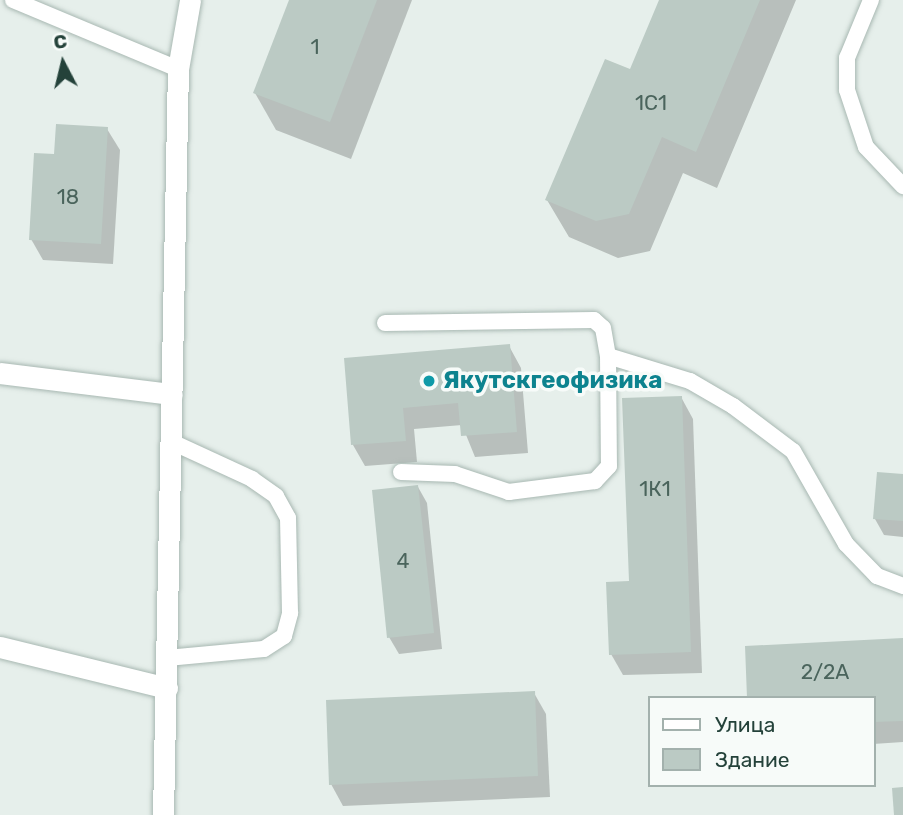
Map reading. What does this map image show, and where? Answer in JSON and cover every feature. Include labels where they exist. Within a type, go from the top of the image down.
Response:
[{"type":"street","points":[[163,815],[178,69],[190,0]]},
{"type":"street","points":[[0,373],[172,394]]},
{"type":"street","points":[[0,647],[167,688]]},
{"type":"lane","points":[[13,0],[178,69]]},
{"type":"lane","points":[[872,0],[847,58],[847,90],[866,147],[903,186]]},
{"type":"lane","points":[[385,323],[594,320],[603,328],[608,356],[609,466],[595,481],[509,492],[456,474],[401,472]]},
{"type":"lane","points":[[608,356],[690,381],[733,405],[793,451],[846,544],[877,576],[903,586]]},
{"type":"lane","points":[[167,657],[264,649],[284,636],[290,613],[288,519],[276,496],[252,479],[172,442]]},
{"type":"building","points":[[289,0],[377,0],[330,122],[253,93]]},
{"type":"building","points":[[659,0],[760,0],[696,152],[662,137],[629,214],[596,221],[545,200],[605,59],[630,69]]},
{"type":"building","points":[[56,124],[108,127],[101,244],[29,240],[34,153],[54,154]]},
{"type":"building","name":"Якутскгеофизика","points":[[510,344],[517,432],[461,436],[458,403],[403,408],[406,441],[351,445],[344,358]]},
{"type":"building","points":[[682,396],[691,652],[609,655],[606,582],[629,581],[622,398]]},
{"type":"building","points":[[877,472],[903,474],[903,521],[873,519]]},
{"type":"building","points":[[418,485],[434,633],[387,638],[372,490]]},
{"type":"building","points":[[903,638],[903,721],[875,722],[875,696],[747,696],[745,646]]},
{"type":"building","points":[[535,691],[538,776],[329,785],[326,700]]},
{"type":"building","points":[[903,787],[903,815],[894,815],[892,788]]},
{"type":"place","name":"Якутскгеофизика","points":[[429,381]]}]
